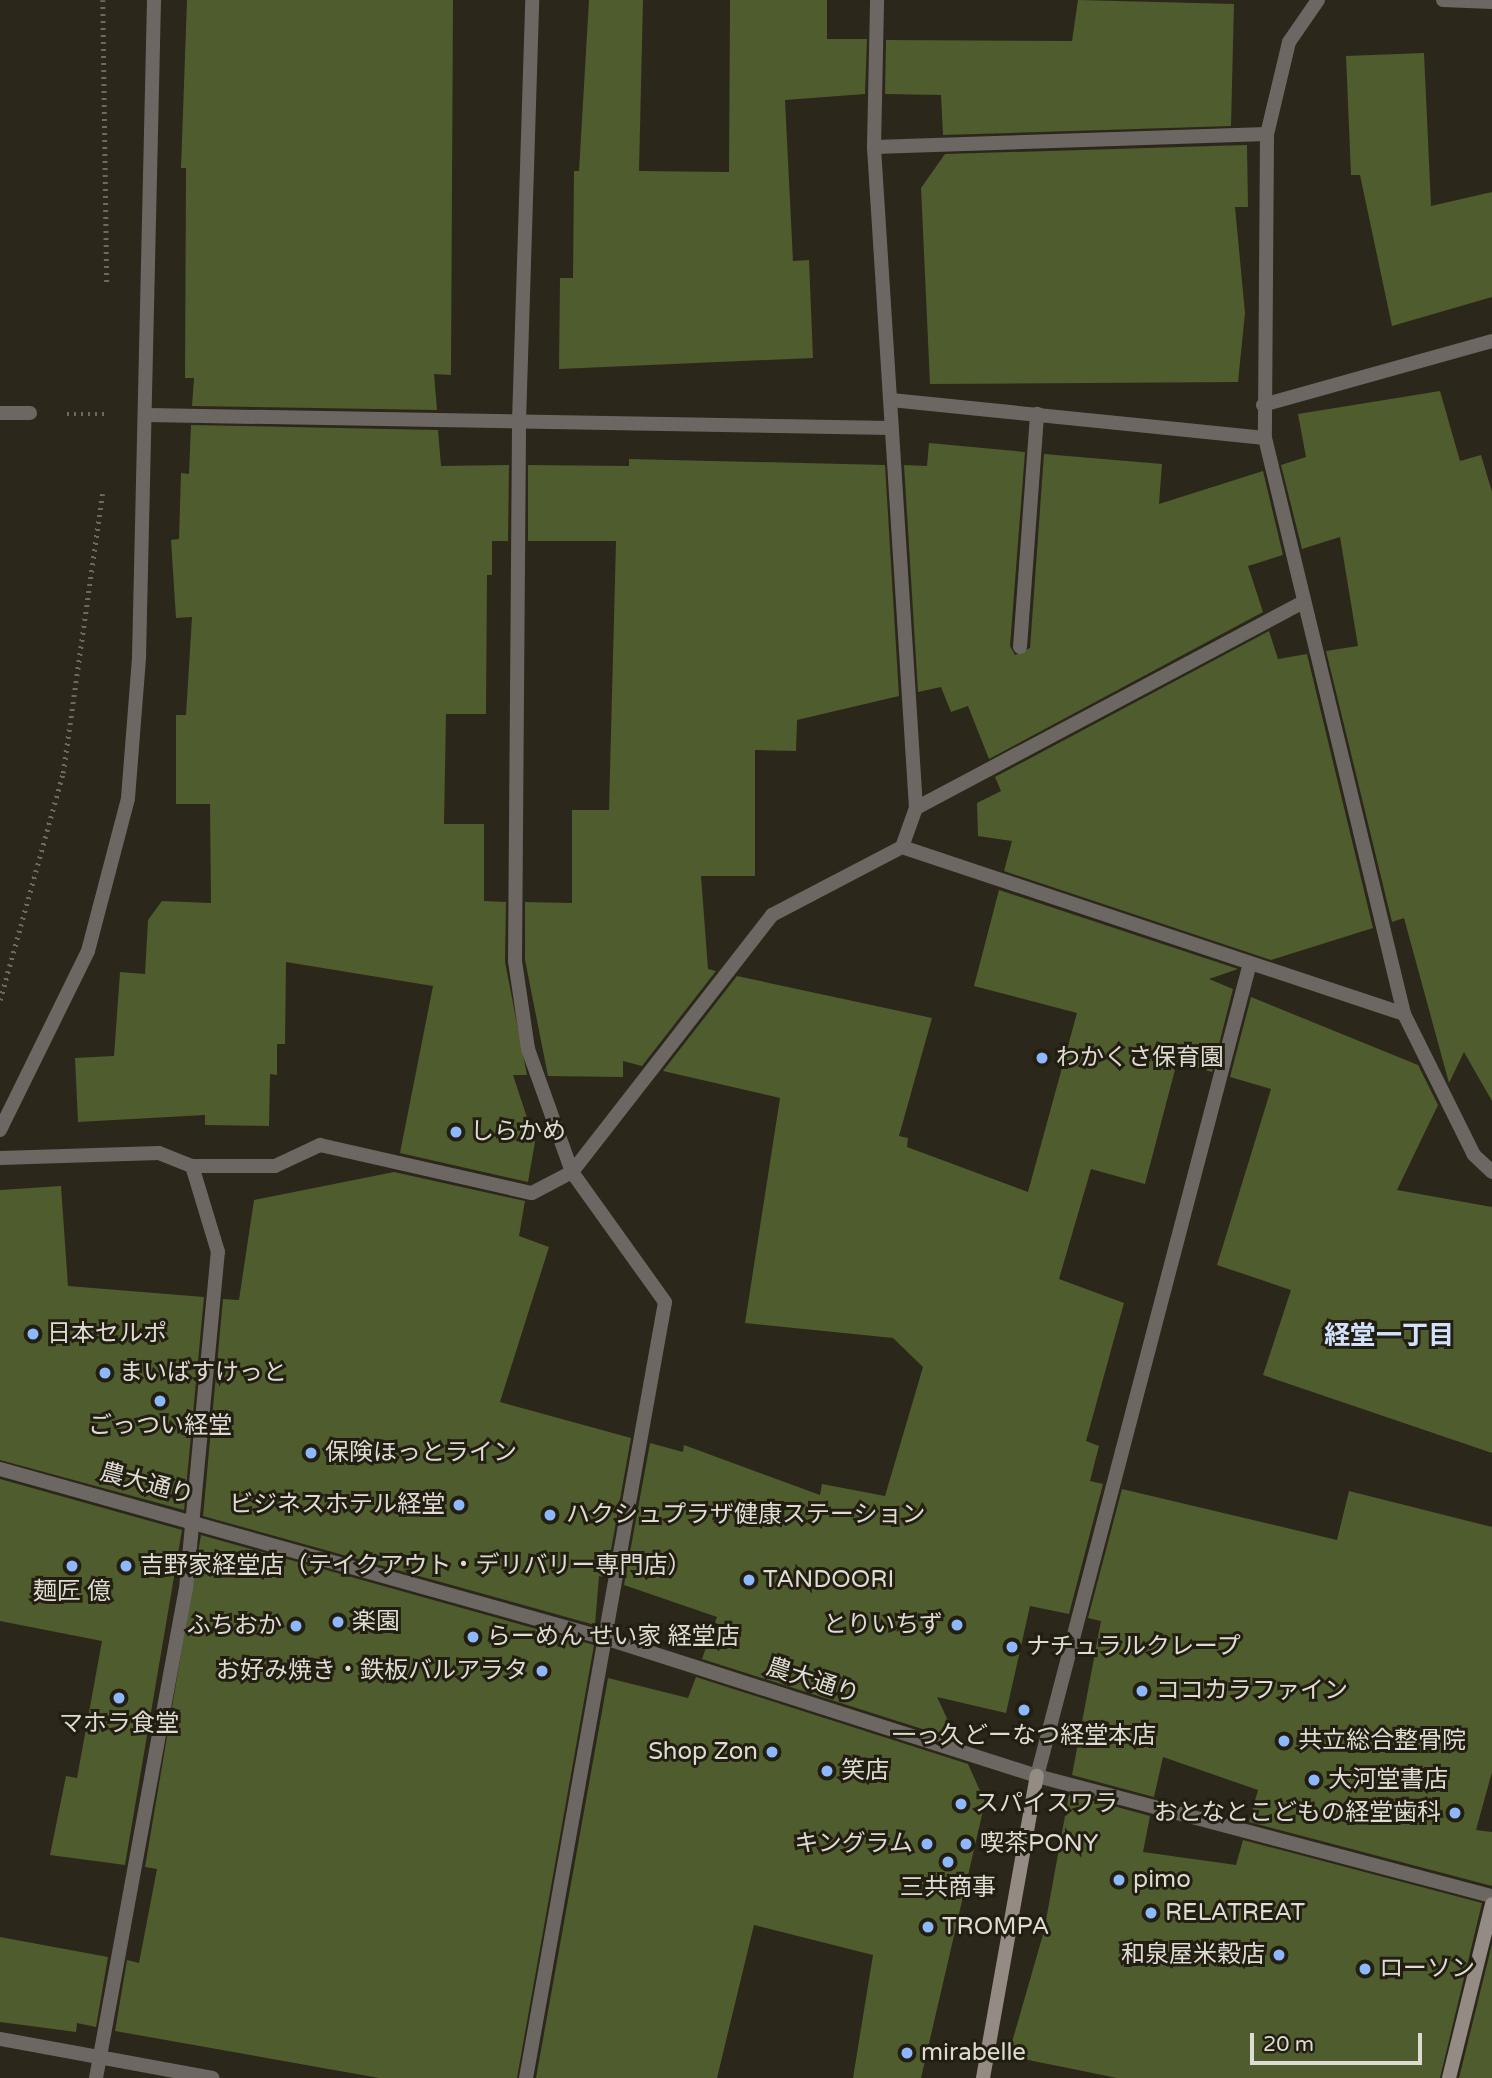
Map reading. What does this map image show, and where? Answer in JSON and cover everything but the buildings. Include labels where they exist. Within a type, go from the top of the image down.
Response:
[{"type":"street","points":[[0,1130],[88,951],[128,799],[147,415],[154,0]]},
{"type":"street","points":[[526,2078],[608,1639],[665,1302],[572,1172],[528,1049],[515,961],[519,422],[532,0]]},
{"type":"street","points":[[0,1158],[159,1153],[192,1166],[275,1166],[320,1144],[532,1193],[572,1172],[772,915],[902,847],[916,808],[874,147],[877,0]]},
{"type":"street","points":[[1318,0],[1289,42],[1267,134],[1263,405],[1265,438],[1404,1014],[1474,1154],[1492,1172]]},
{"type":"street","points":[[1443,0],[1492,2]]},
{"type":"street","points":[[874,147],[1267,134]]},
{"type":"street","points":[[1263,405],[1492,341]]},
{"type":"street","points":[[891,400],[1265,438]]},
{"type":"street","points":[[0,413],[30,413]]},
{"type":"street","points":[[1020,647],[1037,414]]},
{"type":"street","points":[[147,415],[891,428]]},
{"type":"street","points":[[916,808],[1303,603]]},
{"type":"street","points":[[902,847],[1404,1014]]},
{"type":"street","points":[[983,2078],[1037,1776],[1250,962]]},
{"type":"street","points":[[96,2078],[186,1589],[189,1519],[218,1252],[192,1166]]},
{"type":"street","name":"農大通り","points":[[0,1469],[189,1519],[608,1639],[1037,1776],[1492,1896]]},
{"type":"street","points":[[1449,2078],[1492,1904]]},
{"type":"street","points":[[0,2039],[212,2078]]},
{"type":"path","points":[[103,0],[107,296]]},
{"type":"path","points":[[111,428],[113,401]]},
{"type":"path","points":[[30,413],[113,414]]},
{"type":"path","points":[[0,1000],[63,773],[104,481]]},
{"type":"place","name":"わかくさ保育園","points":[[1042,1058]]},
{"type":"place","name":"しらかめ","points":[[456,1132]]},
{"type":"place","name":"日本セルポ","points":[[33,1334]]},
{"type":"place","name":"まいばすけっと","points":[[105,1373]]},
{"type":"place","name":"ごっつい経堂","points":[[160,1401]]},
{"type":"place","name":"保険ほっとライン","points":[[311,1453]]},
{"type":"place","name":"ビジネスホテル経堂","points":[[459,1505]]},
{"type":"place","name":"ハクシュプラザ健康ステーション","points":[[550,1515]]},
{"type":"place","name":"麺匠 億","points":[[72,1566]]},
{"type":"place","name":"吉野家経堂店（テイクアウト・デリバリー専門店）","points":[[126,1566]]},
{"type":"place","name":"TANDOORI","points":[[749,1580]]},
{"type":"place","name":"楽園","points":[[338,1622]]},
{"type":"place","name":"とりいちず","points":[[957,1625]]},
{"type":"place","name":"ふちおか","points":[[296,1626]]},
{"type":"place","name":"らーめん せい家 経堂店","points":[[473,1637]]},
{"type":"place","name":"ナチュラルクレープ","points":[[1012,1647]]},
{"type":"place","name":"お好み焼き・鉄板バルアラタ","points":[[542,1671]]},
{"type":"place","name":"ココカラファイン","points":[[1142,1691]]},
{"type":"place","name":"マホラ食堂","points":[[119,1698]]},
{"type":"place","name":"一っ久どーなつ経堂本店","points":[[1024,1710]]},
{"type":"place","name":"共立総合整骨院","points":[[1284,1741]]},
{"type":"place","name":"Shop Zon","points":[[772,1752]]},
{"type":"place","name":"笑店","points":[[827,1771]]},
{"type":"place","name":"大河堂書店","points":[[1314,1780]]},
{"type":"place","name":"スパイスワラ","points":[[961,1804]]},
{"type":"place","name":"おとなとこどもの経堂歯科","points":[[1455,1813]]},
{"type":"place","name":"キングラム","points":[[927,1844]]},
{"type":"place","name":"喫茶PONY","points":[[966,1844]]},
{"type":"place","name":"三共商事","points":[[948,1862]]},
{"type":"place","name":"pimo","points":[[1119,1880]]},
{"type":"place","name":"RELATREAT","points":[[1151,1913]]},
{"type":"place","name":"TROMPA","points":[[928,1927]]},
{"type":"place","name":"和泉屋米穀店","points":[[1279,1955]]},
{"type":"place","name":"ローソン","points":[[1365,1969]]},
{"type":"place","name":"mirabelle","points":[[907,2053]]},
{"type":"district","name":"経堂一丁目","points":[[1389,1336]]}]
